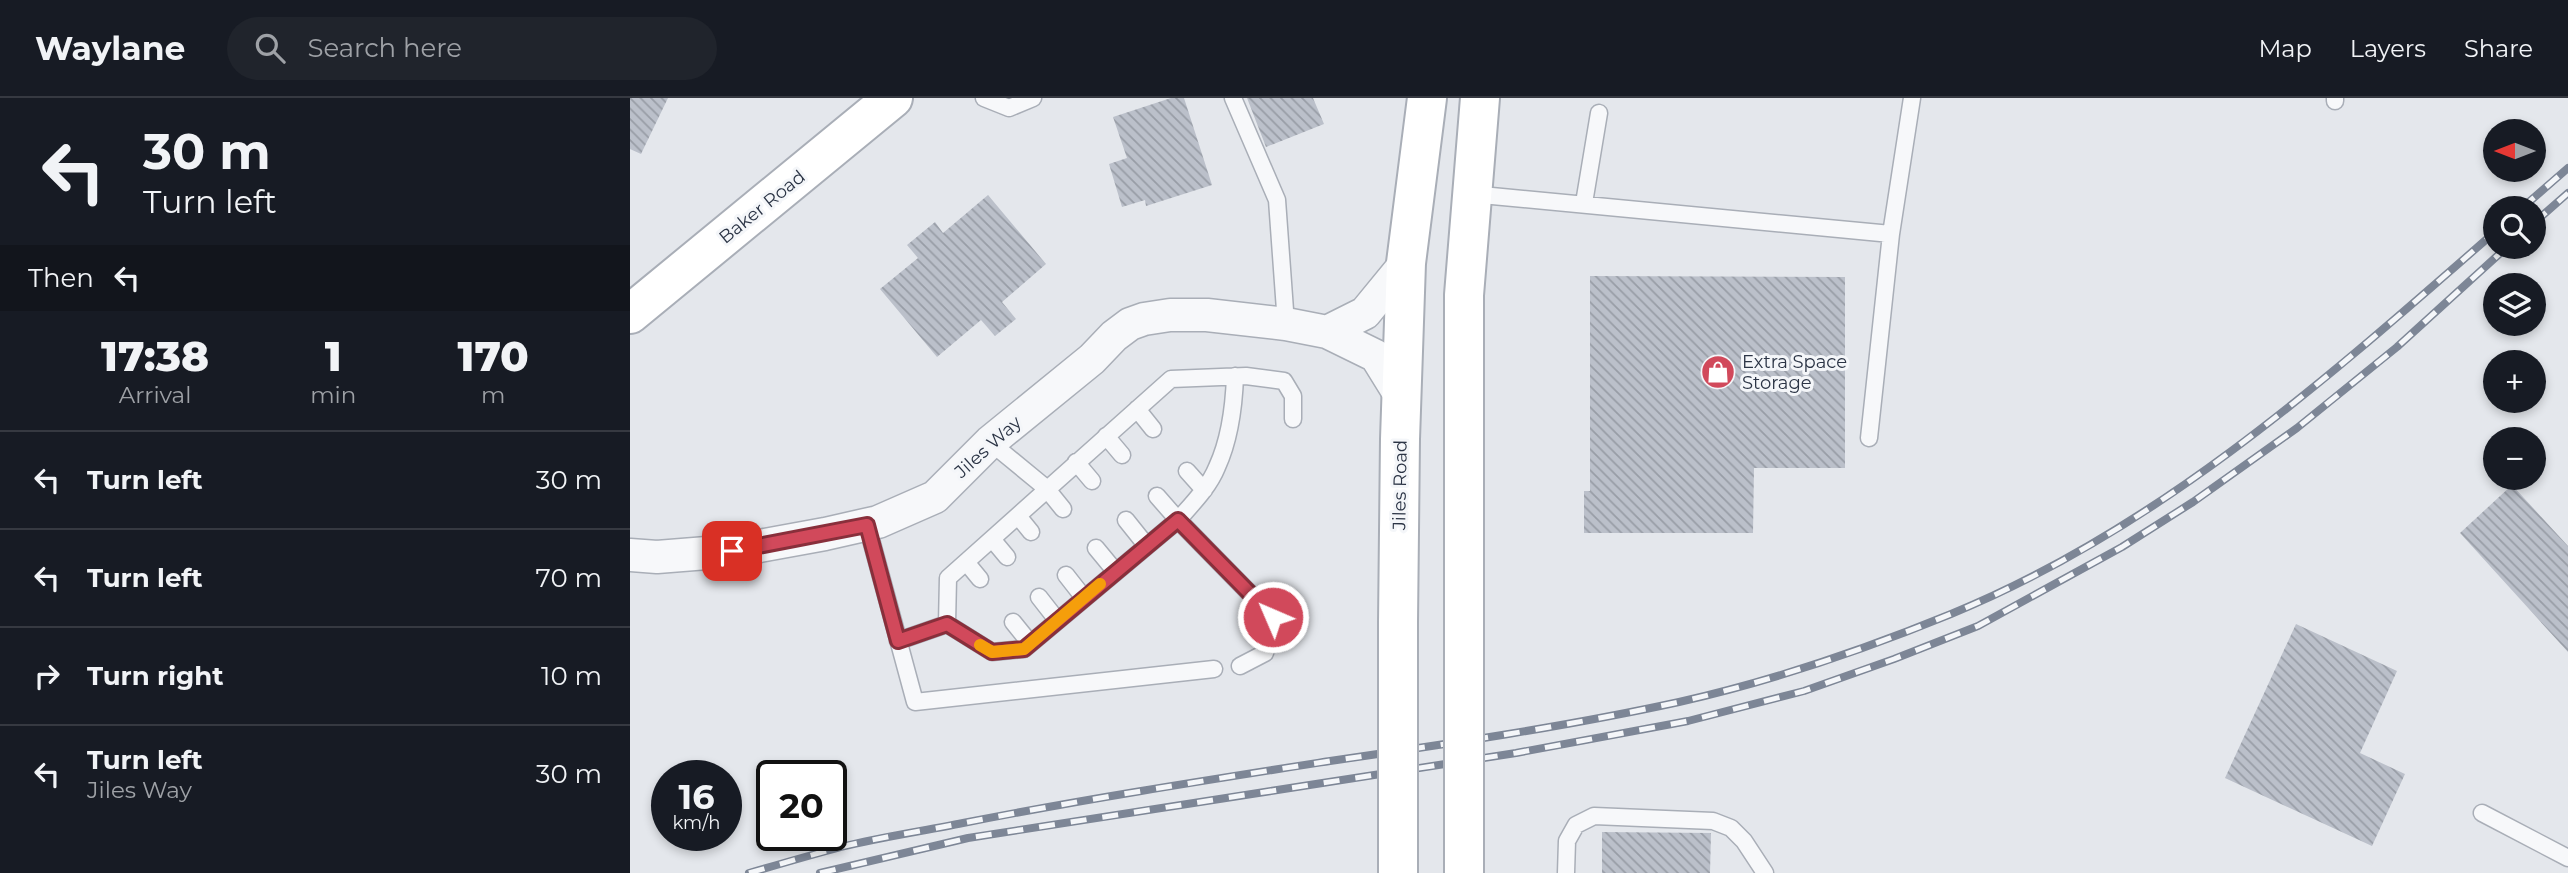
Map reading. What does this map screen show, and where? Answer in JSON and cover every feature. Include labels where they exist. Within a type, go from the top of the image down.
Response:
[{"type":"street","name":"Baker Road","points":[[630,314],[894,98]]},
{"type":"street","name":"Jiles Road","points":[[1398,873],[1398,623],[1406,263],[1427,98]]},
{"type":"street","points":[[1464,873],[1464,295],[1480,98]]},
{"type":"street","points":[[1326,332],[1365,313],[1406,263]]},
{"type":"street","name":"Jiles Way","points":[[630,555],[657,557],[732,551],[867,525],[935,497],[990,442],[1092,359],[1114,336],[1130,324],[1170,315],[1207,315],[1286,324],[1326,332],[1376,356],[1402,398]]},
{"type":"lane","points":[[984,98],[1009,108],[1033,98]]},
{"type":"lane","points":[[1233,98],[1277,200],[1286,324]]},
{"type":"lane","points":[[1869,438],[1891,234],[1912,98]]},
{"type":"lane","points":[[1584,203],[1599,113]]},
{"type":"lane","points":[[1471,194],[1891,234]]},
{"type":"lane","points":[[947,624],[992,652],[1024,649],[1178,520],[1204,490],[1217,467],[1233,406],[1235,376]]},
{"type":"lane","points":[[947,624],[948,578],[1171,379],[1235,376],[1284,381],[1293,396],[1293,419]]},
{"type":"lane","points":[[1137,409],[1153,429]]},
{"type":"lane","points":[[1106,436],[1122,455]]},
{"type":"lane","points":[[990,442],[1046,488],[1063,509]]},
{"type":"lane","points":[[1076,462],[1092,481]]},
{"type":"lane","points":[[1187,471],[1204,490]]},
{"type":"lane","points":[[1157,496],[1273,617]]},
{"type":"lane","points":[[1017,516],[1031,532]]},
{"type":"lane","points":[[1126,520],[1146,545]]},
{"type":"lane","points":[[867,525],[915,702],[1214,669]]},
{"type":"lane","points":[[992,539],[1007,557]]},
{"type":"lane","points":[[1096,548],[1115,571]]},
{"type":"lane","points":[[966,562],[980,579]]},
{"type":"lane","points":[[1066,575],[1084,598]]},
{"type":"lane","points":[[1039,597],[1057,620]]},
{"type":"lane","points":[[1240,666],[1265,653],[1277,598]]},
{"type":"lane","points":[[1013,622],[1030,643]]},
{"type":"lane","points":[[898,641],[947,624]]},
{"type":"lane","points":[[2482,813],[2568,859]]},
{"type":"lane","points":[[1566,873],[1567,841],[1576,825],[1594,817],[1713,821],[1731,828],[1744,841],[1765,873]]},
{"type":"building","points":[[630,98],[668,98],[641,154],[630,149]]},
{"type":"building","points":[[1171,98],[1184,98],[1212,185],[1146,206],[1145,200],[1122,207],[1109,164],[1127,158],[1113,117]]},
{"type":"building","points":[[1247,98],[1313,98],[1324,124],[1266,147]]},
{"type":"building","points":[[988,195],[1046,264],[1002,302],[1016,319],[995,336],[981,320],[937,357],[880,289],[918,258],[907,245],[935,222],[943,233]]},
{"type":"building","name":"Extra Space Storage","points":[[1590,276],[1845,277],[1845,468],[1754,468],[1753,533],[1584,533],[1584,491],[1590,491]]},
{"type":"building","points":[[2507,490],[2517,490],[2568,546],[2568,652],[2460,533]]},
{"type":"building","points":[[2296,624],[2397,671],[2360,753],[2405,774],[2372,846],[2225,778]]},
{"type":"building","points":[[1602,832],[1711,833],[1710,873],[1602,873]]},
{"type":"railway","points":[[2536,196],[2568,168]]},
{"type":"railway","points":[[2546,212],[2568,193]]},
{"type":"railway","points":[[749,873],[856,843],[1009,814],[1636,711],[1748,684],[1817,664],[1884,640],[1951,614],[2027,579],[2100,539],[2171,494],[2305,394],[2483,242]]},
{"type":"railway","points":[[820,873],[968,838],[1516,753],[1688,721],[1804,691],[1894,659],[1978,626],[2122,547],[2193,502],[2297,428],[2397,347],[2494,259]]},
{"type":"slow traffic","points":[[980,645],[992,652],[1024,649],[1100,584]]},
{"type":"place","name":"Extra Space Storage","points":[[1718,372]]},
{"type":"route","points":[[732,551],[867,525],[898,641],[947,624],[992,652],[1024,649],[1178,520],[1273,617]]}]
